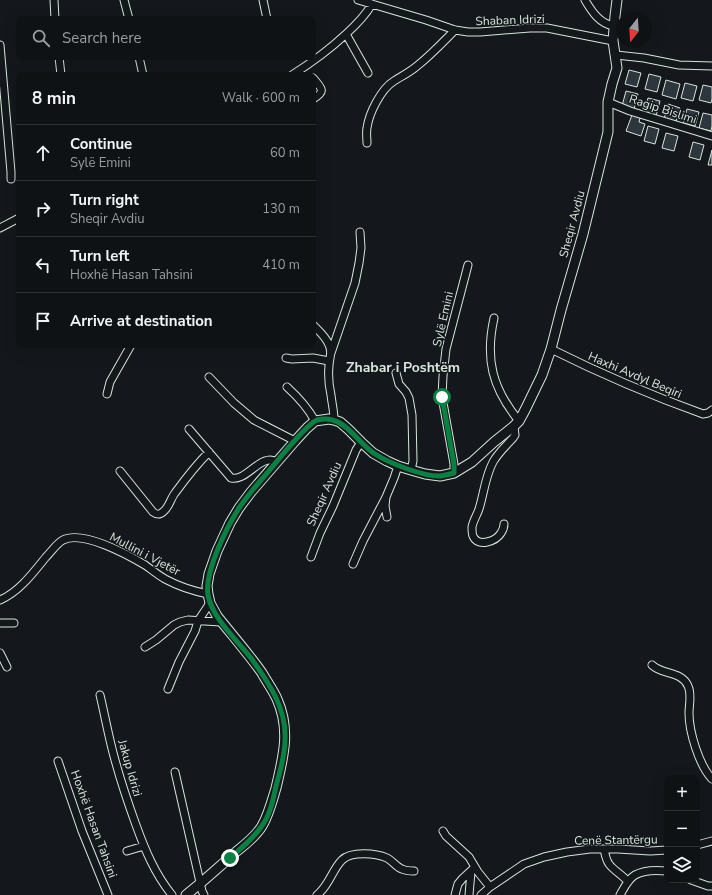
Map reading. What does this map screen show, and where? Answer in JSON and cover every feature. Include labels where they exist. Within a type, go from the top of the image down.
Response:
[{"type":"street","points":[[54,0],[55,16]]},
{"type":"street","points":[[124,0],[128,16]]},
{"type":"street","points":[[263,0],[266,16]]},
{"type":"street","name":"Shaban Idrizi","points":[[358,0],[455,30],[480,32],[547,28],[613,41]]},
{"type":"street","points":[[585,0],[594,14],[601,21],[614,26]]},
{"type":"street","name":"Sheqir Avdiu","points":[[334,420],[340,422],[374,453],[398,466],[425,474],[440,476],[454,473],[472,462],[516,424],[526,410],[542,375],[551,349],[583,234],[608,132],[608,102],[617,68],[613,41],[617,0]]},
{"type":"street","points":[[316,59],[332,48],[361,20],[372,4]]},
{"type":"street","points":[[367,143],[366,129],[376,102],[384,90],[392,81],[418,65],[455,30]]},
{"type":"street","points":[[346,34],[368,72]]},
{"type":"street","points":[[0,45],[11,179]]},
{"type":"street","points":[[616,55],[679,64],[712,66]]},
{"type":"street","points":[[59,60],[61,72]]},
{"type":"street","points":[[140,60],[142,72]]},
{"type":"street","points":[[296,72],[314,60]]},
{"type":"street","points":[[304,67],[308,72]]},
{"type":"street","points":[[316,81],[321,87],[322,92],[316,97]]},
{"type":"street","name":"Ragip Bislimi","points":[[608,102],[630,111],[712,136]]},
{"type":"street","points":[[0,228],[16,220]]},
{"type":"street","points":[[186,895],[254,836],[262,826],[273,799],[286,740],[283,716],[278,700],[273,691],[251,658],[217,616],[209,598],[207,586],[209,574],[217,551],[230,523],[251,492],[295,441],[315,421],[329,419],[334,420],[329,361],[359,264],[361,248],[360,232]]},
{"type":"street","name":"Sylë Emini","points":[[454,473],[453,458],[442,397],[443,376],[448,343],[468,265]]},
{"type":"street","points":[[494,318],[489,351],[491,369],[496,383],[516,424]]},
{"type":"street","points":[[316,330],[322,334],[329,343],[331,353]]},
{"type":"street","points":[[107,394],[110,382],[129,348]]},
{"type":"street","name":"Haxhi Avdyl Beqiri","points":[[551,349],[591,369],[654,396],[702,414],[708,413],[712,410]]},
{"type":"street","points":[[286,358],[292,360],[313,358],[329,361]]},
{"type":"street","points":[[396,374],[399,384],[409,398],[412,415],[411,470]]},
{"type":"street","points":[[209,377],[234,403],[254,420],[295,441]]},
{"type":"street","points":[[287,387],[302,402],[315,421]]},
{"type":"street","name":"Sheqir Avdiu","points":[[504,524],[502,532],[491,541],[479,542],[475,540],[473,536],[472,528],[479,509],[488,473],[494,461],[513,438],[516,424]]},
{"type":"street","points":[[189,429],[231,478],[234,479],[243,476],[262,462],[274,460],[277,462]]},
{"type":"street","name":"Sheqir Avdiu","points":[[311,557],[356,450],[361,442]]},
{"type":"street","points":[[120,471],[153,512],[159,514],[164,512],[174,494],[209,452]]},
{"type":"street","points":[[353,564],[386,497],[398,466]]},
{"type":"street","points":[[386,497],[385,506],[387,517]]},
{"type":"street","name":"Mullini i Vjetër","points":[[0,600],[15,591],[32,575],[62,540],[71,537],[95,541],[123,553],[144,564],[166,579],[209,598]]},
{"type":"street","points":[[168,689],[209,598]]},
{"type":"street","points":[[145,647],[180,622],[188,620],[222,622]]},
{"type":"street","points":[[0,623],[14,623]]},
{"type":"street","points":[[0,653],[7,668]]},
{"type":"street","points":[[652,665],[656,668],[683,678],[688,686],[690,696],[689,715],[691,732],[704,768],[712,779]]},
{"type":"street","name":"Jakup Idrizi","points":[[100,695],[115,760],[144,846],[159,877],[172,895]]},
{"type":"street","name":"Hoxhë Hasan Tahsini","points":[[58,761],[82,831],[108,895]]},
{"type":"street","points":[[175,772],[204,895]]},
{"type":"street","points":[[443,831],[469,857],[473,869],[490,887]]},
{"type":"street","points":[[700,844],[712,841]]},
{"type":"street","points":[[127,851],[144,846]]},
{"type":"street","name":"Cenë Stantërgu","points":[[481,895],[490,887],[524,864],[567,852],[590,849],[664,850]]},
{"type":"street","points":[[604,849],[609,864],[628,882]]},
{"type":"street","points":[[317,895],[328,883],[343,858],[359,853],[387,858],[401,869],[414,871]]},
{"type":"street","points":[[455,895],[458,884],[473,869]]},
{"type":"street","points":[[469,895],[473,869]]},
{"type":"street","points":[[620,895],[623,888],[635,875],[643,872],[664,871]]},
{"type":"street","points":[[700,883],[712,886]]},
{"type":"building","points":[[629,70],[641,73],[637,87],[625,84]]},
{"type":"building","points":[[649,74],[661,77],[657,92],[645,89]]},
{"type":"building","points":[[666,80],[680,84],[676,99],[662,95]]},
{"type":"building","points":[[685,83],[697,86],[693,101],[681,98]]},
{"type":"building","points":[[703,85],[712,87],[711,103],[699,100]]},
{"type":"building","points":[[626,91],[638,94],[634,109],[622,106]]},
{"type":"building","points":[[648,98],[660,101],[656,116],[644,113]]},
{"type":"building","points":[[668,104],[680,108],[676,122],[664,119]]},
{"type":"building","points":[[687,109],[699,112],[695,126],[683,123]]},
{"type":"building","points":[[703,113],[712,115],[711,131],[699,128]]},
{"type":"building","points":[[632,115],[640,118],[639,122],[645,124],[641,136],[626,131]]},
{"type":"building","points":[[648,126],[659,129],[655,144],[644,141]]},
{"type":"building","points":[[666,133],[678,136],[674,151],[662,148]]},
{"type":"building","points":[[693,142],[704,145],[700,160],[689,157]]},
{"type":"building","points":[[712,150],[712,165],[708,165]]},
{"type":"district","name":"Zhabar i Poshtëm","points":[[403,367]]},
{"type":"route","points":[[230,858],[254,836],[262,826],[268,814],[273,799],[286,740],[283,716],[278,700],[251,658],[217,616],[210,602],[207,586],[209,574],[217,551],[230,523],[251,492],[295,441],[315,421],[329,419],[340,422],[374,453],[398,466],[425,474],[440,476],[454,473],[452,446],[442,397]]}]
